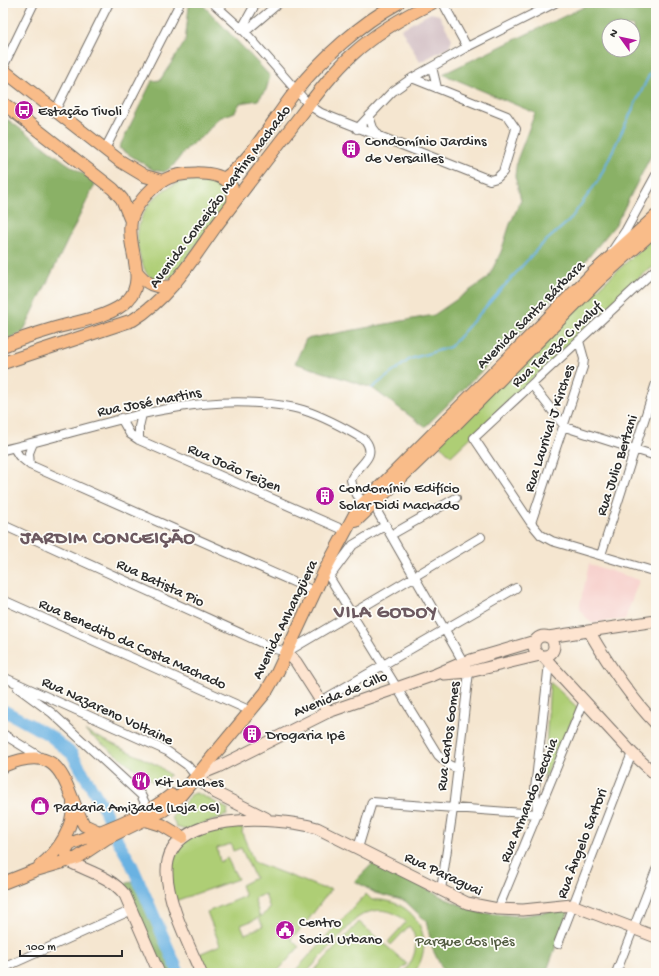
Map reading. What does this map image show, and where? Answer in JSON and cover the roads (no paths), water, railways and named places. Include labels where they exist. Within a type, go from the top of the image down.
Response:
[{"type":"main road","name":"Avenida Conceição Martins Machado","points":[[3,346],[119,308],[128,300],[134,291],[136,271],[132,246],[131,221],[147,194],[163,181],[186,174],[200,174],[224,178],[242,164],[296,91],[320,64],[368,23],[398,3]]},
{"type":"main road","name":"Avenida Conceição Martins Machado","points":[[3,363],[133,320],[150,310],[172,286],[233,203],[330,77],[353,54],[378,33],[402,17],[432,3]]},
{"type":"main road","points":[[3,70],[120,161],[140,174],[163,181]]},
{"type":"main road","points":[[3,103],[113,189],[122,199],[131,221]]},
{"type":"main road","points":[[224,178],[232,189],[233,203]]},
{"type":"main road","name":"Avenida Santa Bárbara","points":[[433,441],[607,259],[656,216]]},
{"type":"main road","name":"Avenida Santa Bárbara","points":[[433,441],[600,279],[656,229]]},
{"type":"main road","points":[[136,271],[151,285],[158,287],[172,286]]},
{"type":"main road","name":"Avenida Anhangüera","points":[[196,776],[266,692],[316,592],[328,573],[354,514],[364,502],[433,441]]},
{"type":"main road","name":"Avenida Anhangüera","points":[[347,529],[433,441]]},
{"type":"main road","points":[[655,772],[632,753],[584,701],[547,655],[535,651],[535,641],[542,636],[548,637],[656,621]]},
{"type":"main road","points":[[589,631],[603,656],[626,689],[656,724]]},
{"type":"main road","points":[[547,655],[567,634]]},
{"type":"main road","points":[[547,655],[553,642],[548,637]]},
{"type":"main road","name":"Avenida de Cillo","points":[[466,667],[535,641]]},
{"type":"main road","points":[[287,652],[296,662],[328,712]]},
{"type":"main road","name":"Avenida de Cillo","points":[[68,861],[64,852],[66,847],[103,834],[173,804],[196,776],[218,767],[328,712],[434,675],[466,667],[547,655]]},
{"type":"main road","points":[[3,766],[26,758],[46,760],[61,774],[84,825],[103,834]]},
{"type":"main road","name":"Rua Paraguai","points":[[196,776],[208,787],[234,803],[271,820]]},
{"type":"main road","points":[[36,870],[51,858],[65,836],[72,819],[72,797]]},
{"type":"main road","points":[[231,821],[236,812],[234,803]]},
{"type":"main road","points":[[145,816],[182,837],[176,844],[168,859],[167,878],[177,914],[201,973]]},
{"type":"main road","name":"Rua Paraguai","points":[[182,837],[231,821],[271,820],[303,824],[317,828],[467,903],[498,909],[523,910],[572,906],[656,937]]},
{"type":"main road","points":[[3,883],[36,870],[68,861],[99,874],[114,883],[125,895],[159,973]]},
{"type":"street","points":[[3,67],[34,3]]},
{"type":"street","points":[[55,111],[109,3]]},
{"type":"street","points":[[105,149],[180,3]]},
{"type":"street","points":[[213,3],[243,31],[309,105],[321,113],[357,129],[490,180],[497,178],[503,172],[516,129],[513,122],[507,116],[412,78]]},
{"type":"street","points":[[243,31],[256,3]]},
{"type":"street","points":[[243,31],[279,3]]},
{"type":"street","points":[[443,3],[467,47]]},
{"type":"street","points":[[357,129],[392,92],[412,78],[467,47],[555,3]]},
{"type":"street","points":[[432,67],[437,88]]},
{"type":"street","points":[[369,116],[373,128],[380,138]]},
{"type":"street","points":[[607,259],[626,230],[656,175]]},
{"type":"street","name":"Rua Tereza C Maluf","points":[[531,523],[474,438],[654,272]]},
{"type":"street","name":"Rua Laurival J Kirches","points":[[531,523],[565,427],[583,367],[584,359],[579,341]]},
{"type":"street","name":"Rua Julio Bertani","points":[[601,555],[636,450],[656,383]]},
{"type":"street","points":[[532,385],[565,427],[656,456]]},
{"type":"street","name":"Rua José Martins","points":[[3,450],[122,418],[194,405],[245,402],[276,405],[302,410],[325,418],[345,427],[365,440],[370,446],[370,453],[368,458],[352,475],[351,480],[354,491],[364,502]]},
{"type":"street","points":[[139,440],[138,427],[142,414]]},
{"type":"street","name":"Rua João Teizen","points":[[122,418],[130,434],[139,440],[347,529]]},
{"type":"street","points":[[30,465],[29,453],[33,443]]},
{"type":"street","points":[[14,448],[19,456],[30,465],[316,592]]},
{"type":"street","points":[[391,535],[456,498]]},
{"type":"street","name":"Rua Carlos Gomes","points":[[378,513],[466,667],[458,769],[441,890]]},
{"type":"street","points":[[531,523],[541,535],[552,541],[656,572]]},
{"type":"street","name":"Rua Batista Pio","points":[[3,525],[274,649],[287,652]]},
{"type":"street","points":[[386,525],[353,546],[328,573],[438,755],[449,765],[458,769]]},
{"type":"street","points":[[287,652],[481,537]]},
{"type":"street","points":[[321,701],[516,588]]},
{"type":"street","name":"Rua Benedito da Costa Machado","points":[[3,600],[251,711]]},
{"type":"street","points":[[358,848],[372,802],[537,814],[535,789],[547,655]]},
{"type":"street","points":[[5,678],[52,714],[141,795],[145,803],[145,816]]},
{"type":"street","name":"Rua Nazareno Voltaine","points":[[5,678],[167,751],[187,765],[196,776]]},
{"type":"street","name":"Rua Armando Recchia","points":[[498,909],[584,701]]},
{"type":"street","points":[[52,714],[54,707],[59,703]]},
{"type":"street","points":[[3,734],[46,760]]},
{"type":"street","points":[[15,761],[20,751],[16,741]]},
{"type":"street","name":"Rua Ângelo Sartori","points":[[558,944],[632,753]]},
{"type":"street","points":[[616,973],[656,870]]},
{"type":"street","points":[[3,968],[132,910]]},
{"type":"waterway","points":[[372,388],[410,359],[450,347],[539,247],[569,221],[598,181],[656,61]]},
{"type":"waterway","points":[[3,710],[49,735],[72,754],[103,807],[118,841],[131,863],[179,973]]},
{"type":"place","name":"Estação Tivoli","points":[[24,110]]},
{"type":"place","name":"Condomínio Jardins de Versailles","points":[[351,149]]},
{"type":"place","name":"Condomínio Edifício Solar Didi Machado","points":[[325,496]]},
{"type":"place","name":"Drogaria Ipê","points":[[252,734]]},
{"type":"place","name":"Kit Lanches","points":[[141,781]]},
{"type":"place","name":"Padaria Amizade (Loja 06)","points":[[40,806]]},
{"type":"place","name":"Centro Social Urbano","points":[[285,930]]},
{"type":"district","name":"JARDIM CONCEIÇÃO","points":[[108,536]]},
{"type":"district","name":"VILA GODOY","points":[[386,610]]},
{"type":"park label","name":"Parque dos Ipês","points":[[465,940]]}]
